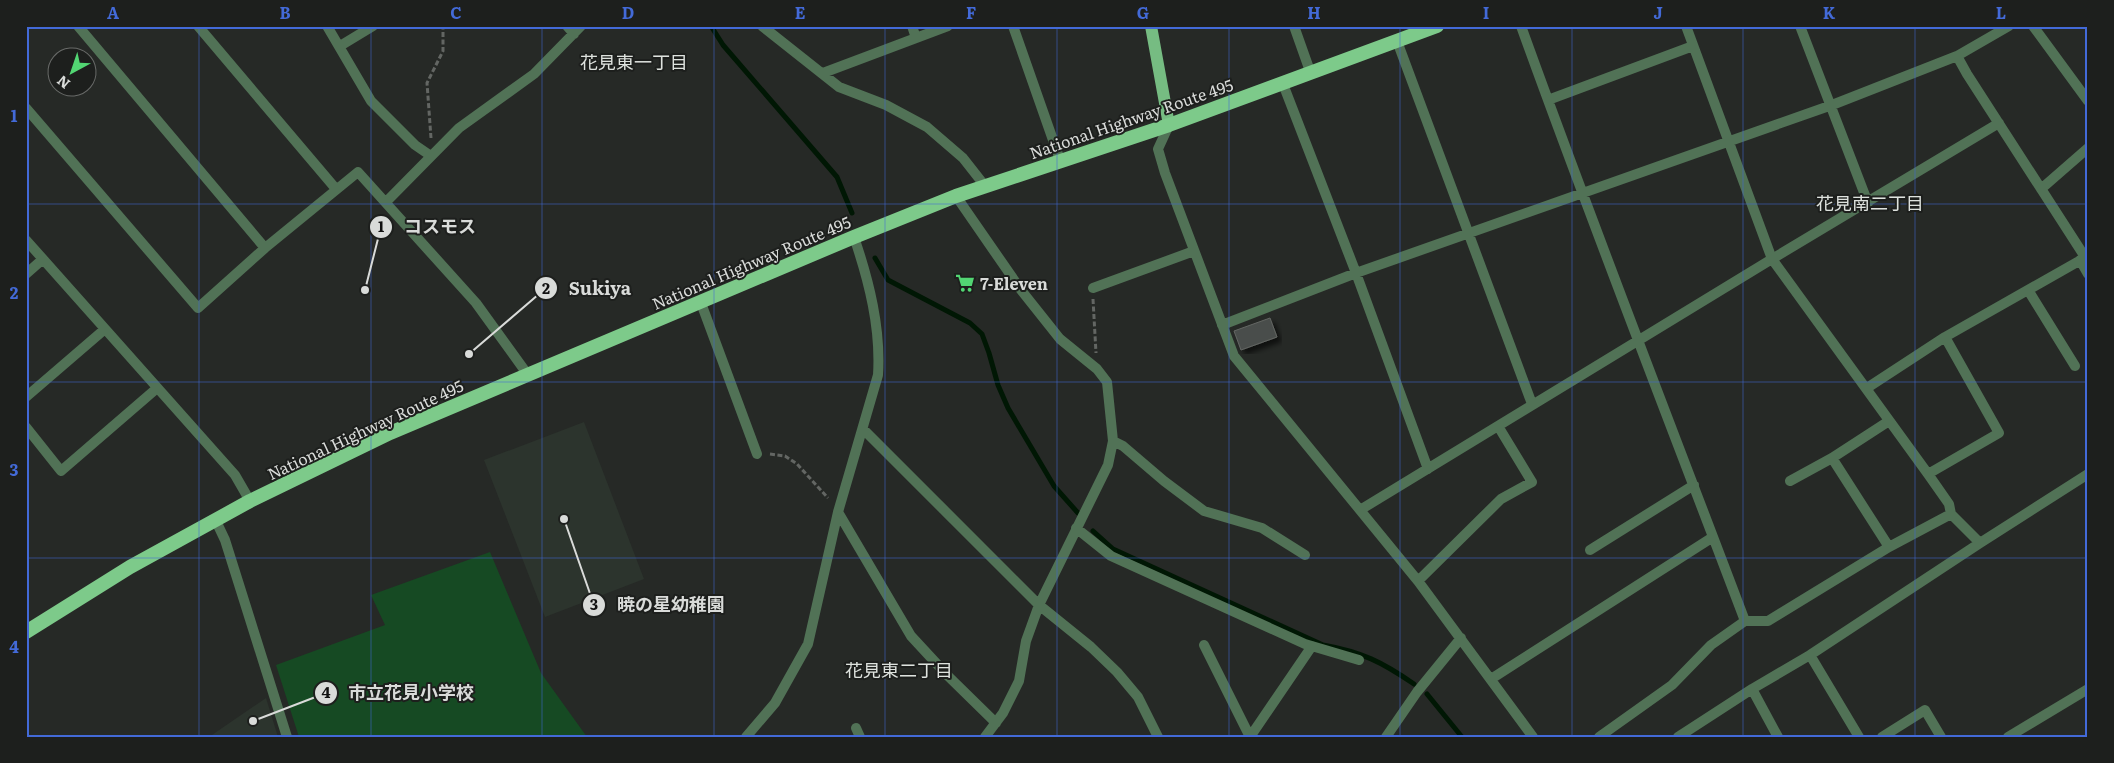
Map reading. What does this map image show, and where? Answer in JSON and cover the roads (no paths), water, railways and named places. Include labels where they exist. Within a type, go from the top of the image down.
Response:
[{"type":"highway","name":"National Highway Route 495","points":[[26,632],[130,567],[250,501],[390,433],[854,237],[956,196],[1060,160],[1168,126],[1311,74],[1431,27]]},
{"type":"main road","points":[[1151,26],[1168,126]]},
{"type":"street","points":[[78,26],[265,248]]},
{"type":"street","points":[[198,26],[336,189]]},
{"type":"street","points":[[327,26],[371,101],[415,145],[431,156]]},
{"type":"street","points":[[340,46],[373,26]]},
{"type":"street","points":[[386,202],[459,128],[534,74],[571,30],[582,26]]},
{"type":"street","points":[[762,26],[839,87],[886,105],[926,127],[963,158],[986,186]]},
{"type":"street","points":[[912,26],[916,38]]},
{"type":"street","points":[[823,73],[948,26]]},
{"type":"street","points":[[1013,26],[1060,160]]},
{"type":"street","points":[[1294,26],[1311,74]]},
{"type":"street","points":[[1521,26],[1637,341],[1745,621]]},
{"type":"street","points":[[1686,26],[1772,259],[1928,474],[1949,504],[1951,514],[1980,543]]},
{"type":"street","points":[[1800,26],[1832,105],[1868,203]]},
{"type":"street","points":[[1222,326],[1356,273],[1832,105],[1957,56],[2009,26]]},
{"type":"street","points":[[2033,26],[2088,102]]},
{"type":"street","points":[[1397,41],[1532,404]]},
{"type":"street","points":[[1548,100],[1693,46]]},
{"type":"street","points":[[1957,56],[2084,258],[2088,274]]},
{"type":"street","points":[[1283,84],[1356,273],[1428,469]]},
{"type":"street","points":[[26,108],[198,308],[265,248],[358,172],[476,303],[528,375]]},
{"type":"street","points":[[1360,510],[1772,259],[1999,124]]},
{"type":"street","points":[[1168,126],[1158,149],[1165,173],[1234,356],[1418,581],[1534,737]]},
{"type":"street","points":[[2041,189],[2088,148]]},
{"type":"street","points":[[956,196],[1021,290],[1060,339],[1097,369],[1107,382],[1113,442],[1108,465],[1039,605],[1026,641],[1019,681],[996,723],[985,737]]},
{"type":"street","points":[[746,737],[775,703],[808,644],[838,512],[878,375],[880,355],[867,274],[854,237]]},
{"type":"street","points":[[26,240],[235,475],[250,501]]},
{"type":"street","points":[[1093,288],[1194,250]]},
{"type":"street","points":[[1866,388],[1945,338],[2084,258]]},
{"type":"street","points":[[26,274],[43,259]]},
{"type":"street","points":[[2028,290],[2075,366]]},
{"type":"street","points":[[701,303],[756,454]]},
{"type":"street","points":[[26,397],[104,329]]},
{"type":"street","points":[[1928,474],[1999,433],[1945,338]]},
{"type":"street","points":[[26,427],[61,472],[156,388]]},
{"type":"street","points":[[1790,481],[1832,458],[1889,421]]},
{"type":"street","points":[[1418,581],[1501,499],[1532,482],[1498,426]]},
{"type":"street","points":[[863,429],[1039,605],[1091,647],[1117,672],[1138,697],[1158,737]]},
{"type":"street","points":[[1113,442],[1123,446],[1204,511],[1262,528],[1305,554]]},
{"type":"street","points":[[1832,458],[1889,547]]},
{"type":"street","points":[[1678,737],[2088,474]]},
{"type":"street","points":[[1590,550],[1694,485]]},
{"type":"street","points":[[838,512],[911,636],[996,723]]},
{"type":"street","points":[[1598,737],[1672,685],[1711,646],[1745,621],[1768,621],[1889,547],[1951,514]]},
{"type":"street","points":[[216,521],[225,540],[288,737]]},
{"type":"street","points":[[1076,528],[1111,556],[1312,646],[1359,660]]},
{"type":"street","points":[[1491,679],[1713,537]]},
{"type":"street","points":[[1386,737],[1417,692],[1461,638]]},
{"type":"street","points":[[1204,645],[1250,737],[1312,646]]},
{"type":"street","points":[[1810,654],[1859,737]]},
{"type":"street","points":[[1752,689],[1778,737]]},
{"type":"street","points":[[2008,737],[2088,689]]},
{"type":"street","points":[[1882,737],[1925,710],[1941,737]]},
{"type":"waterway","points":[[711,26],[723,45],[837,177],[852,213]]},
{"type":"waterway","points":[[875,258],[888,280],[970,323],[982,334],[998,385],[1008,408],[1054,486],[1078,513]]},
{"type":"waterway","points":[[1093,531],[1113,549],[1323,645],[1349,651],[1371,659],[1414,684]]},
{"type":"waterway","points":[[1427,694],[1462,737]]},
{"type":"place","name":"7-Eleven","points":[[965,283]]},
{"type":"place","name":"コスモス","points":[[365,290]]},
{"type":"place","name":"Sukiya","points":[[469,354]]},
{"type":"place","name":"暁の星幼稚園","points":[[564,519]]},
{"type":"place","name":"市立花見小学校","points":[[253,721]]},
{"type":"district","name":"花見東一丁目","points":[[634,61]]},
{"type":"district","name":"花見南二丁目","points":[[1870,202]]},
{"type":"district","name":"花見東二丁目","points":[[899,669]]}]
